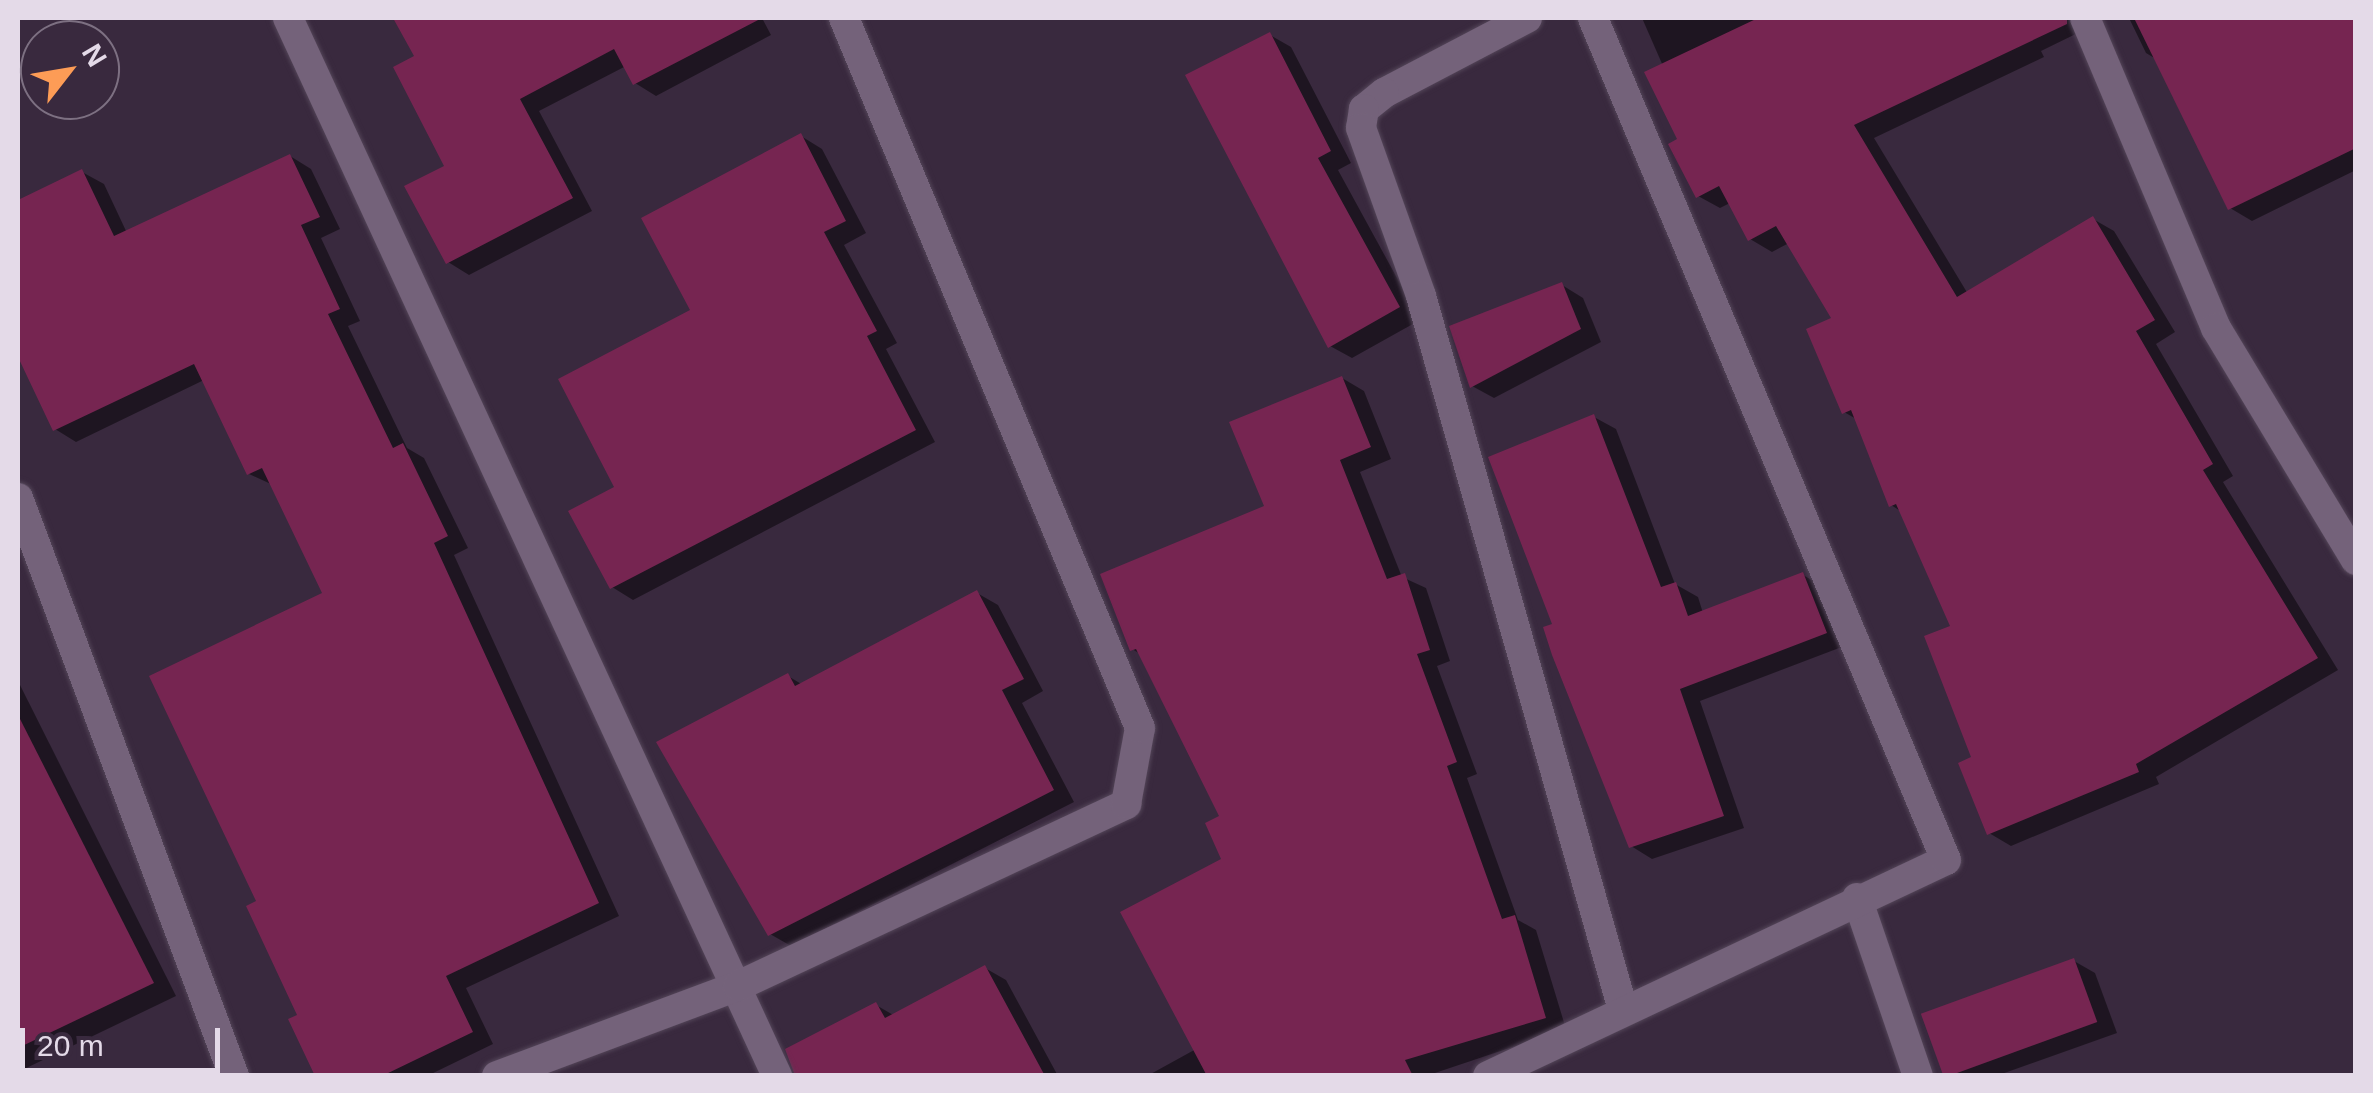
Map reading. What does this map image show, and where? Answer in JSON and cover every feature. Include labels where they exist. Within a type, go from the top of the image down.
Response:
[{"type":"street","points":[[288,18],[777,1076]]},
{"type":"street","points":[[497,1076],[738,986],[1126,804],[1140,728],[844,18]]},
{"type":"street","points":[[1527,18],[1384,93],[1364,109],[1361,128],[1421,296],[1622,1010]]},
{"type":"street","points":[[2085,18],[2216,328],[2356,560]]},
{"type":"street","points":[[1501,1071],[1857,898],[1946,860],[1600,20]]},
{"type":"street","points":[[18,498],[234,1076]]},
{"type":"street","points":[[1857,898],[1918,1076]]},
{"type":"building","points":[[393,18],[762,18],[633,85],[614,49],[520,99],[573,198],[446,264],[404,186],[444,166],[393,67],[414,56]]},
{"type":"building","points":[[1758,18],[2067,18],[2067,24],[1854,125],[1957,297],[2093,216],[2155,320],[2136,331],[2213,464],[2203,470],[2318,658],[2136,764],[2139,772],[1987,835],[1958,763],[1971,757],[1924,636],[1950,626],[1896,504],[1889,507],[1851,410],[1842,414],[1806,329],[1831,318],[1776,226],[1748,241],[1719,186],[1696,198],[1668,144],[1677,139],[1644,72]]},
{"type":"building","points":[[2134,18],[2356,18],[2356,148],[2228,210]]},
{"type":"building","points":[[1270,32],[1331,151],[1318,158],[1400,307],[1328,348],[1185,75]]},
{"type":"building","points":[[801,133],[846,221],[824,232],[877,331],[867,336],[916,430],[610,589],[568,511],[614,487],[558,379],[690,310],[641,218]]},
{"type":"building","points":[[290,154],[320,217],[301,225],[340,309],[328,314],[393,448],[403,443],[448,536],[434,543],[599,903],[446,976],[473,1032],[382,1076],[315,1076],[288,1019],[297,1015],[246,906],[256,901],[149,676],[322,593],[262,468],[247,475],[194,364],[53,431],[18,357],[18,200],[82,169],[114,236]]},
{"type":"building","points":[[1562,282],[1581,329],[1470,388],[1449,326]]},
{"type":"building","points":[[1342,376],[1371,447],[1340,460],[1387,579],[1405,573],[1430,650],[1417,654],[1457,762],[1447,766],[1502,919],[1515,915],[1546,1018],[1405,1060],[1413,1076],[1207,1076],[1120,912],[1221,859],[1205,823],[1219,816],[1136,649],[1130,651],[1100,574],[1264,506],[1229,422]]},
{"type":"building","points":[[1594,414],[1661,587],[1676,582],[1688,616],[1803,572],[1827,633],[1680,689],[1724,816],[1629,848],[1552,655],[1543,627],[1552,624],[1488,457]]},
{"type":"building","points":[[977,590],[1024,679],[1002,690],[1054,790],[768,936],[656,742],[788,673],[795,686]]},
{"type":"building","points":[[18,715],[154,983],[18,1048]]},
{"type":"building","points":[[2074,958],[2097,1022],[1943,1076],[1921,1014]]},
{"type":"building","points":[[985,965],[1045,1076],[795,1076],[785,1049],[876,1002],[885,1018]]}]
